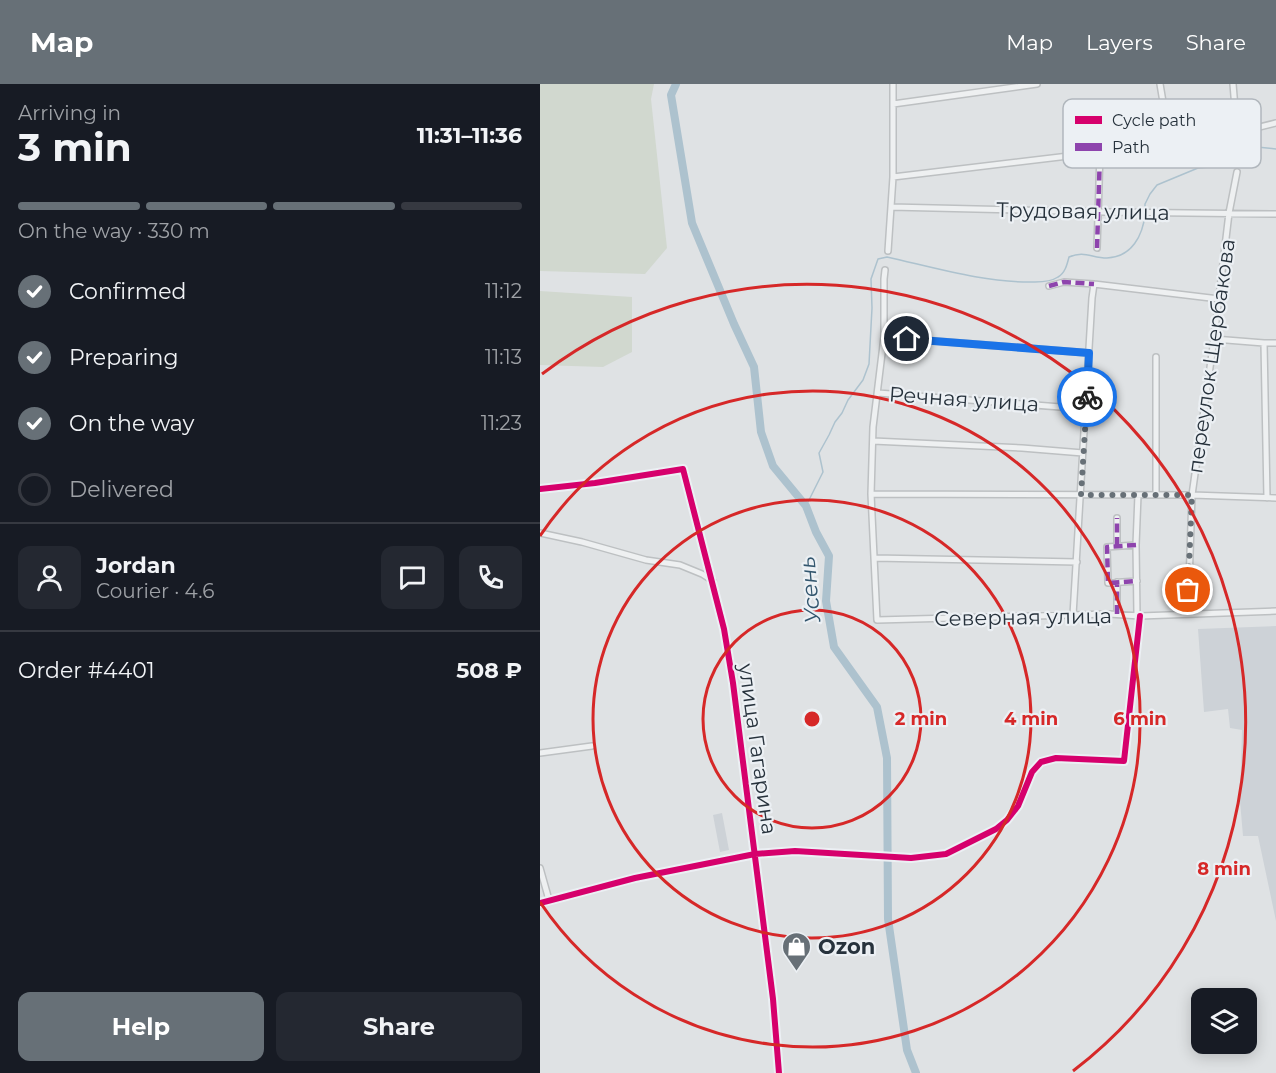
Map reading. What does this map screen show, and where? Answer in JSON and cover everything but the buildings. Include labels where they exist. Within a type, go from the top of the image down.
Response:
[{"type":"street","points":[[888,251],[893,177],[893,84]]},
{"type":"street","points":[[893,104],[1037,84]]},
{"type":"street","points":[[1160,84],[1162,99]]},
{"type":"street","points":[[1233,84],[1234,99]]},
{"type":"street","points":[[1261,126],[1276,123]]},
{"type":"street","points":[[893,177],[1063,157]]},
{"type":"street","points":[[1097,248],[1099,168]]},
{"type":"street","name":"переулок Щербакова","points":[[1188,613],[1192,495],[1229,213],[1237,172]]},
{"type":"street","name":"Трудовая улица","points":[[891,207],[1276,214]]},
{"type":"street","points":[[885,270],[885,337],[873,427],[870,494],[874,558],[1077,562]]},
{"type":"street","points":[[1049,286],[1064,282],[1094,284],[1219,299]]},
{"type":"street","points":[[1073,615],[1094,284]]},
{"type":"street","points":[[885,337],[1089,353]]},
{"type":"street","points":[[1214,339],[1276,342]]},
{"type":"street","points":[[1264,343],[1267,498]]},
{"type":"street","points":[[1156,357],[1156,495]]},
{"type":"street","name":"Речная улица","points":[[878,393],[1086,409]]},
{"type":"street","points":[[873,441],[1083,453]]},
{"type":"street","name":"улица Гагарина","points":[[540,489],[683,470],[724,629],[733,683],[773,999],[779,1073]]},
{"type":"street","points":[[870,494],[1192,495],[1276,498]]},
{"type":"street","points":[[540,903],[634,878],[755,854],[795,851],[911,858],[946,854],[996,829],[1007,820],[1018,806],[1032,772],[1041,762],[1056,758],[1124,761],[1138,616],[1136,545],[1138,495]]},
{"type":"street","points":[[1117,518],[1117,546]]},
{"type":"street","points":[[540,533],[646,560],[680,565],[712,581]]},
{"type":"street","points":[[1136,545],[1107,547],[1108,583],[1137,581]]},
{"type":"street","name":"Северная улица","points":[[874,558],[877,620],[1117,614],[1138,616],[1276,611]]},
{"type":"street","points":[[1117,582],[1117,614]]},
{"type":"street","points":[[540,753],[592,746]]},
{"type":"street","points":[[540,868],[549,900]]},
{"type":"shaded area","points":[[540,84],[654,84],[651,99],[667,248],[645,274],[540,271]]},
{"type":"shaded area","points":[[540,291],[632,297],[632,352],[603,367],[540,365]]},
{"type":"shaded area","points":[[1276,626],[1276,921],[1258,836],[1243,836],[1240,801],[1242,730],[1230,728],[1228,709],[1204,712],[1198,629]]},
{"type":"shaded area","points":[[722,813],[729,850],[720,852],[713,815]]},
{"type":"waterway","name":"Усень","points":[[676,84],[671,95],[692,223],[754,367],[761,432],[773,466],[806,506],[829,556],[826,601],[834,647],[877,707],[887,758],[888,919],[907,1050],[916,1073]]},
{"type":"waterway","points":[[1261,147],[1276,149]]},
{"type":"waterway","points":[[1145,209],[1145,204],[1157,185],[1198,168]]},
{"type":"waterway","points":[[806,506],[823,472],[819,453],[848,400],[863,380],[869,364],[871,279],[878,259],[887,257],[998,280],[1047,281],[1060,275],[1069,257],[1074,255],[1084,254],[1107,258],[1123,254],[1135,244],[1139,237],[1145,214]]},
{"type":"marked path","points":[[1097,248],[1100,168]]},
{"type":"marked path","points":[[1049,286],[1064,282],[1094,284]]},
{"type":"marked path","points":[[1117,518],[1117,546]]},
{"type":"marked path","points":[[1136,545],[1107,547],[1108,583],[1137,581]]},
{"type":"marked path","points":[[1117,582],[1117,614]]},
{"type":"cycle path","points":[[540,489],[683,469],[724,629],[733,683],[773,999],[779,1073]]},
{"type":"cycle path","points":[[540,903],[635,878],[755,854],[795,851],[911,858],[946,854],[996,829],[1007,820],[1018,806],[1032,772],[1041,762],[1056,758],[1124,761],[1140,616]]},
{"type":"way so far","points":[[1087,397],[1081,495],[1192,495],[1188,590]]},
{"type":"place","name":"Ozon","points":[[797,972]]},
{"type":"route","points":[[907,339],[1089,353],[1087,397]]}]
